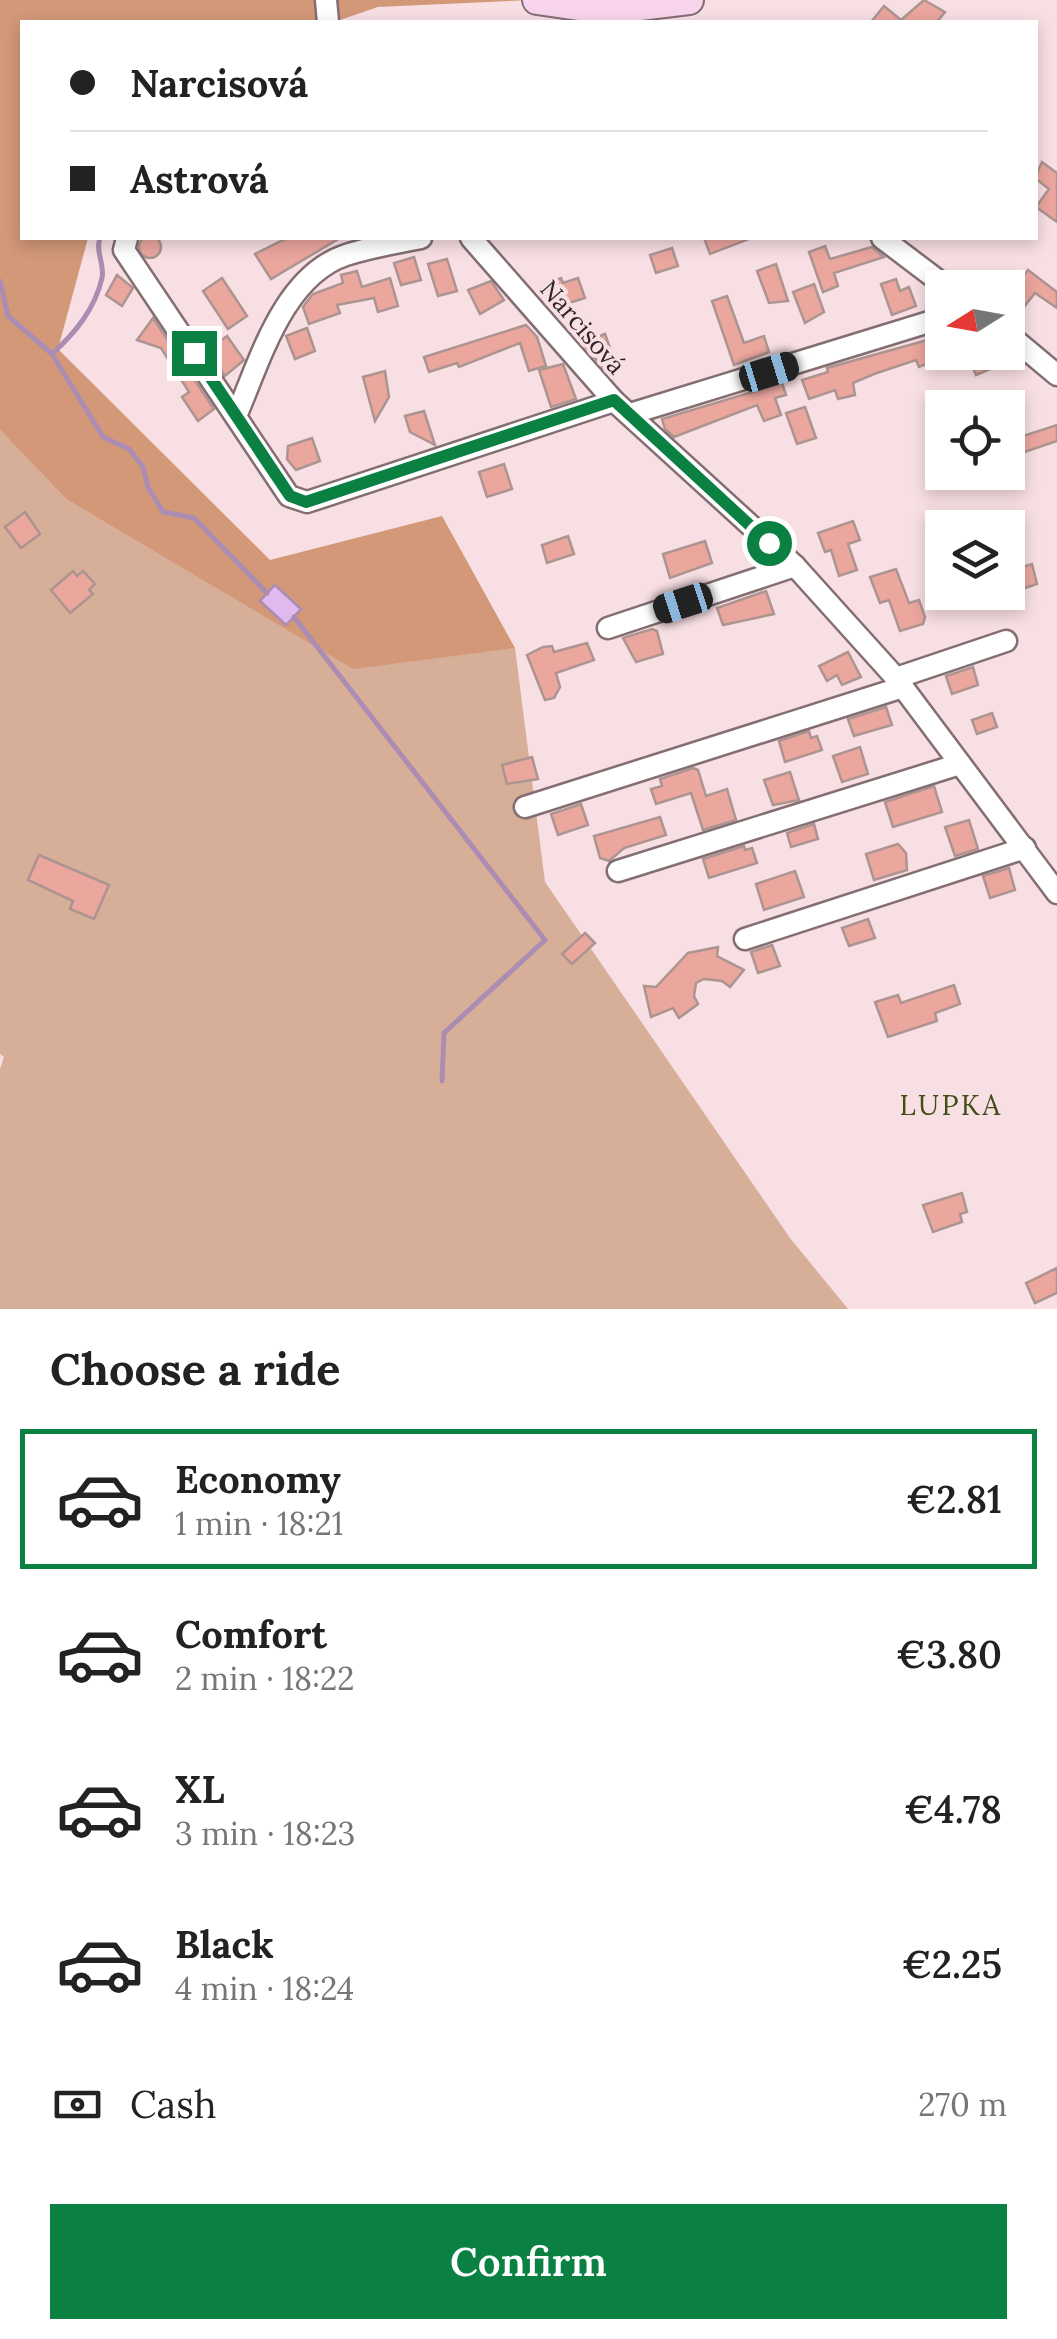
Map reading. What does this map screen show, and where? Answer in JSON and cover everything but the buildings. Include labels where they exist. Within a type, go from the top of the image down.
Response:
[{"type":"street","points":[[537,0],[654,17],[688,0]]},
{"type":"street","points":[[236,416],[271,336],[303,281],[343,255],[413,240]]},
{"type":"street","name":"Narcisová","points":[[473,240],[622,407],[794,566],[900,682],[1057,892]]},
{"type":"street","points":[[885,240],[925,271]]},
{"type":"street","points":[[125,244],[290,496],[306,502],[622,407],[925,323]]},
{"type":"street","points":[[1025,348],[1057,375]]},
{"type":"street","points":[[608,628],[794,566]]},
{"type":"street","points":[[525,808],[900,682],[1006,641]]},
{"type":"street","points":[[618,870],[960,764]]},
{"type":"street","points":[[745,939],[1025,848]]},
{"type":"shaded area","points":[[0,0],[532,0],[378,7],[340,20],[20,20],[20,240],[87,240],[58,349],[270,560],[442,516],[515,648],[353,669],[66,499],[0,430]]},
{"type":"shaded area","points":[[0,430],[66,499],[353,668],[515,648],[545,882],[790,1238],[848,1309],[0,1309],[0,1069],[4,1057],[0,1054]]},
{"type":"shaded area","points":[[275,585],[301,609],[286,625],[260,601]]},
{"type":"waterway","points":[[52,354],[76,329],[99,289],[103,273],[100,240]]},
{"type":"waterway","points":[[0,281],[8,316],[52,354],[103,437],[129,449],[143,467],[148,487],[163,512],[194,518],[267,593]]},
{"type":"waterway","points":[[294,617],[545,940],[444,1033],[442,1081]]},
{"type":"district","name":"LUPKA","points":[[951,1105]]},
{"type":"route","points":[[194,353],[290,496],[306,502],[614,400],[769,543]]}]
